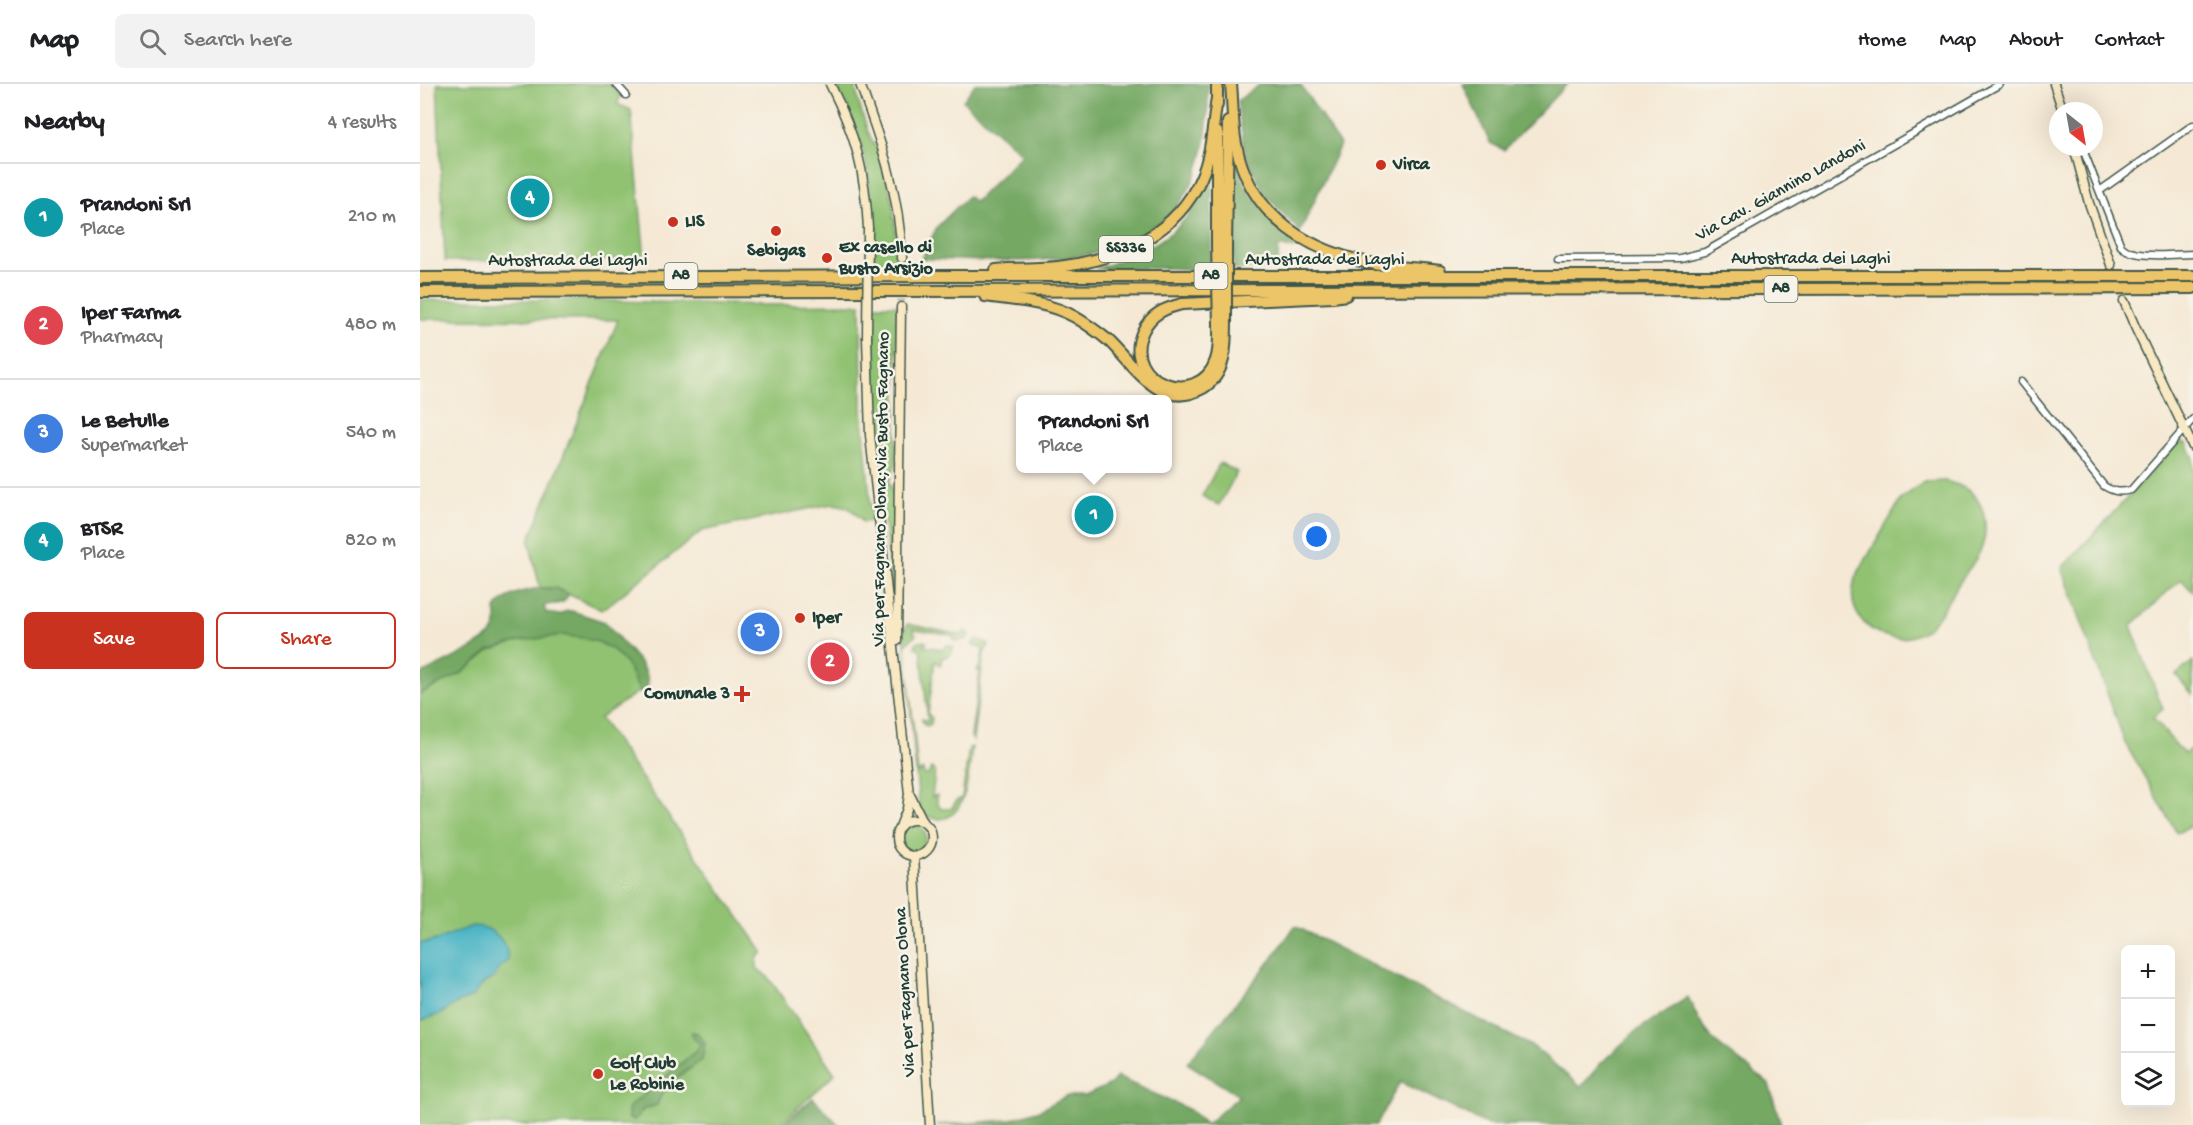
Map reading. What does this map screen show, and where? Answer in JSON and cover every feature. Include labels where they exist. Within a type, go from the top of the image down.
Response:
[{"type":"highway","points":[[942,291],[1041,304],[1072,315],[1110,342],[1149,383],[1174,394],[1187,394],[1209,384],[1217,376],[1223,363],[1226,347],[1223,323],[1217,84]]},
{"type":"highway","points":[[1222,247],[1229,84]]},
{"type":"highway","points":[[1229,84],[1236,144],[1241,164],[1250,185],[1264,206],[1285,227],[1310,243],[1344,257],[1381,265],[1482,276]]},
{"type":"highway","name":"SS336","points":[[941,276],[1012,268],[1063,267],[1101,259],[1147,239],[1174,218],[1189,199],[1201,178],[1208,153],[1217,98]]},
{"type":"highway","name":"Autostrada dei Laghi","points":[[420,278],[2193,276]]},
{"type":"highway","name":"Autostrada dei Laghi","points":[[420,292],[2193,288]]},
{"type":"highway","points":[[1223,323],[1216,360],[1210,371],[1195,383],[1185,386],[1163,383],[1145,370],[1139,360],[1140,336],[1146,324],[1154,314],[1167,308],[1182,304],[1333,297],[1369,290]]},
{"type":"main road","name":"Via per Fagnano Olona;Via Busto Fagnano","points":[[830,84],[847,117],[859,154],[866,196],[870,435],[897,666]]},
{"type":"main road","points":[[860,84],[892,178],[902,258]]},
{"type":"main road","points":[[2054,84],[2060,102]]},
{"type":"main road","points":[[2076,156],[2111,265]]},
{"type":"main road","points":[[2124,301],[2193,447]]},
{"type":"main road","name":"Via per Fagnano Olona;Via Busto Fagnano","points":[[897,666],[901,307]]},
{"type":"main road","points":[[897,666],[909,794],[907,809],[895,836],[897,846],[904,854],[914,856],[924,853],[931,844],[932,833],[927,824],[912,819],[901,824]]},
{"type":"main road","points":[[909,794],[922,822]]},
{"type":"main road","name":"Via per Fagnano Olona","points":[[914,856],[930,1125]]},
{"type":"street","points":[[616,84],[626,95]]},
{"type":"street","name":"Via Cav. Giannino Landoni","points":[[1558,259],[1680,258],[1705,252],[2000,84]]},
{"type":"street","points":[[2101,190],[2193,125]]},
{"type":"street","points":[[2086,156],[2121,246],[2126,251],[2138,254],[2193,254]]},
{"type":"street","points":[[2021,382],[2104,486],[2121,493],[2131,490],[2193,419]]},
{"type":"green space","points":[[437,84],[611,84],[621,96],[617,104],[631,110],[645,260],[445,261]]},
{"type":"green space","points":[[836,84],[855,84],[868,132],[884,165],[882,168],[885,169],[895,214],[892,217],[895,219],[897,262],[873,262],[872,212],[867,169],[857,132]]},
{"type":"green space","points":[[975,84],[1208,84],[1207,129],[1202,156],[1185,196],[1158,225],[1125,244],[1087,255],[1045,260],[921,259],[937,227],[968,196],[975,202],[1022,154],[963,101]]},
{"type":"green space","points":[[1261,84],[1300,84],[1340,145],[1300,232],[1264,193],[1245,152],[1237,101]]},
{"type":"green space","points":[[1463,84],[1567,84],[1504,150],[1490,143]]},
{"type":"green space","points":[[1230,145],[1239,171],[1251,194],[1287,232],[1298,248],[1278,247],[1278,268],[1234,270]]},
{"type":"green space","points":[[1212,173],[1211,270],[1096,269],[1144,250],[1167,236],[1194,208]]},
{"type":"green space","points":[[420,300],[576,300],[765,305],[861,304],[862,409],[872,521],[863,522],[849,508],[831,504],[702,531],[602,610],[555,588],[540,588],[529,541],[618,320],[420,319]]},
{"type":"green space","points":[[873,305],[897,305],[896,463],[889,481],[896,501],[892,595],[874,429]]},
{"type":"green space","points":[[2179,442],[2187,443],[2193,457],[2193,592],[2181,579],[2131,626],[2163,709],[2153,718],[2184,754],[2193,747],[2193,825],[2177,833],[2125,743],[2062,568]]},
{"type":"green space","points":[[1220,463],[1237,472],[1219,505],[1202,496]]},
{"type":"green space","points":[[1945,481],[1964,488],[1978,500],[1985,523],[1982,547],[1942,612],[1925,630],[1905,638],[1894,638],[1874,631],[1865,624],[1854,606],[1855,578],[1901,499],[1924,482]]},
{"type":"green space","points":[[540,588],[555,588],[568,594],[565,601],[544,606],[546,613],[560,615],[572,611],[605,622],[640,663],[647,676],[648,685],[644,692],[640,693],[628,666],[612,649],[598,642],[562,635],[516,642],[489,651],[462,673],[420,694],[420,675],[471,649],[489,637],[495,629],[495,609],[499,604],[515,594]]},
{"type":"green space","points":[[907,624],[962,635],[965,631],[969,635],[966,640],[955,641],[952,635],[913,629],[916,635],[905,645],[904,630]]},
{"type":"green space","points":[[558,627],[606,644],[631,664],[641,690],[600,718],[763,952],[757,959],[757,968],[769,978],[835,1074],[779,1125],[420,1125],[420,692],[484,651]]},
{"type":"green space","points":[[979,639],[989,645],[984,653],[973,740],[971,736],[980,671],[977,671],[980,668],[983,651],[981,647],[972,645],[975,640]]},
{"type":"green space","points":[[927,642],[924,646],[943,649],[947,645],[954,647],[951,654],[942,658],[940,665],[935,661],[928,714],[932,718],[931,724],[927,726],[923,724],[922,719],[928,721],[921,650],[915,647],[916,643]]},
{"type":"green space","points":[[907,661],[918,773],[923,770],[924,775],[928,775],[931,768],[935,771],[932,797],[937,795],[937,803],[941,809],[951,809],[957,800],[962,798],[969,748],[972,747],[965,791],[961,802],[956,811],[948,817],[932,818],[924,814],[919,807]]},
{"type":"green space","points":[[2193,661],[2193,695],[2176,675]]},
{"type":"green space","points":[[913,825],[922,829],[926,838],[922,847],[913,851],[904,847],[900,838],[904,829]]},
{"type":"green space","points":[[1295,926],[1535,1048],[1581,1087],[1601,1063],[1636,1031],[1688,997],[1699,1020],[1714,1041],[1769,1084],[1781,1125],[1488,1125],[1400,1082],[1376,1125],[1206,1125],[1239,1096],[1187,1063],[1272,959]]},
{"type":"green space","points":[[692,1032],[697,1033],[705,1043],[702,1060],[669,1085],[657,1105],[644,1109],[635,1120],[629,1119],[629,1107],[697,1050],[700,1044],[692,1037]]},
{"type":"green space","points":[[1117,1077],[1190,1110],[1206,1125],[937,1125],[1009,1120],[1040,1110],[1066,1096],[1085,1096],[1111,1084]]},
{"type":"green space","points":[[813,1098],[839,1125],[782,1125]]},
{"type":"water","points":[[473,926],[487,929],[498,936],[505,947],[508,961],[500,967],[494,978],[484,983],[472,997],[440,1014],[420,1021],[420,943],[434,941]]},
{"type":"tunnel","points":[[901,307],[902,258]]},
{"type":"tunnel","points":[[2111,265],[2124,301]]},
{"type":"place","name":"Virca","points":[[1381,165]]},
{"type":"place","name":"BTSR","points":[[530,198]]},
{"type":"place","name":"LIS","points":[[673,222]]},
{"type":"place","name":"Sebigas","points":[[776,231]]},
{"type":"place","name":"Ex casello di Busto Arsizio","points":[[827,258]]},
{"type":"place","name":"Prandoni Srl","points":[[1094,515]]},
{"type":"place","name":"Iper","points":[[800,618]]},
{"type":"place","name":"Le Betulle","points":[[760,632]]},
{"type":"place","name":"Iper Farma","points":[[830,662]]},
{"type":"place","name":"Comunale 3","points":[[742,694]]},
{"type":"place","name":"Golf Club Le Robinie","points":[[598,1074]]}]
